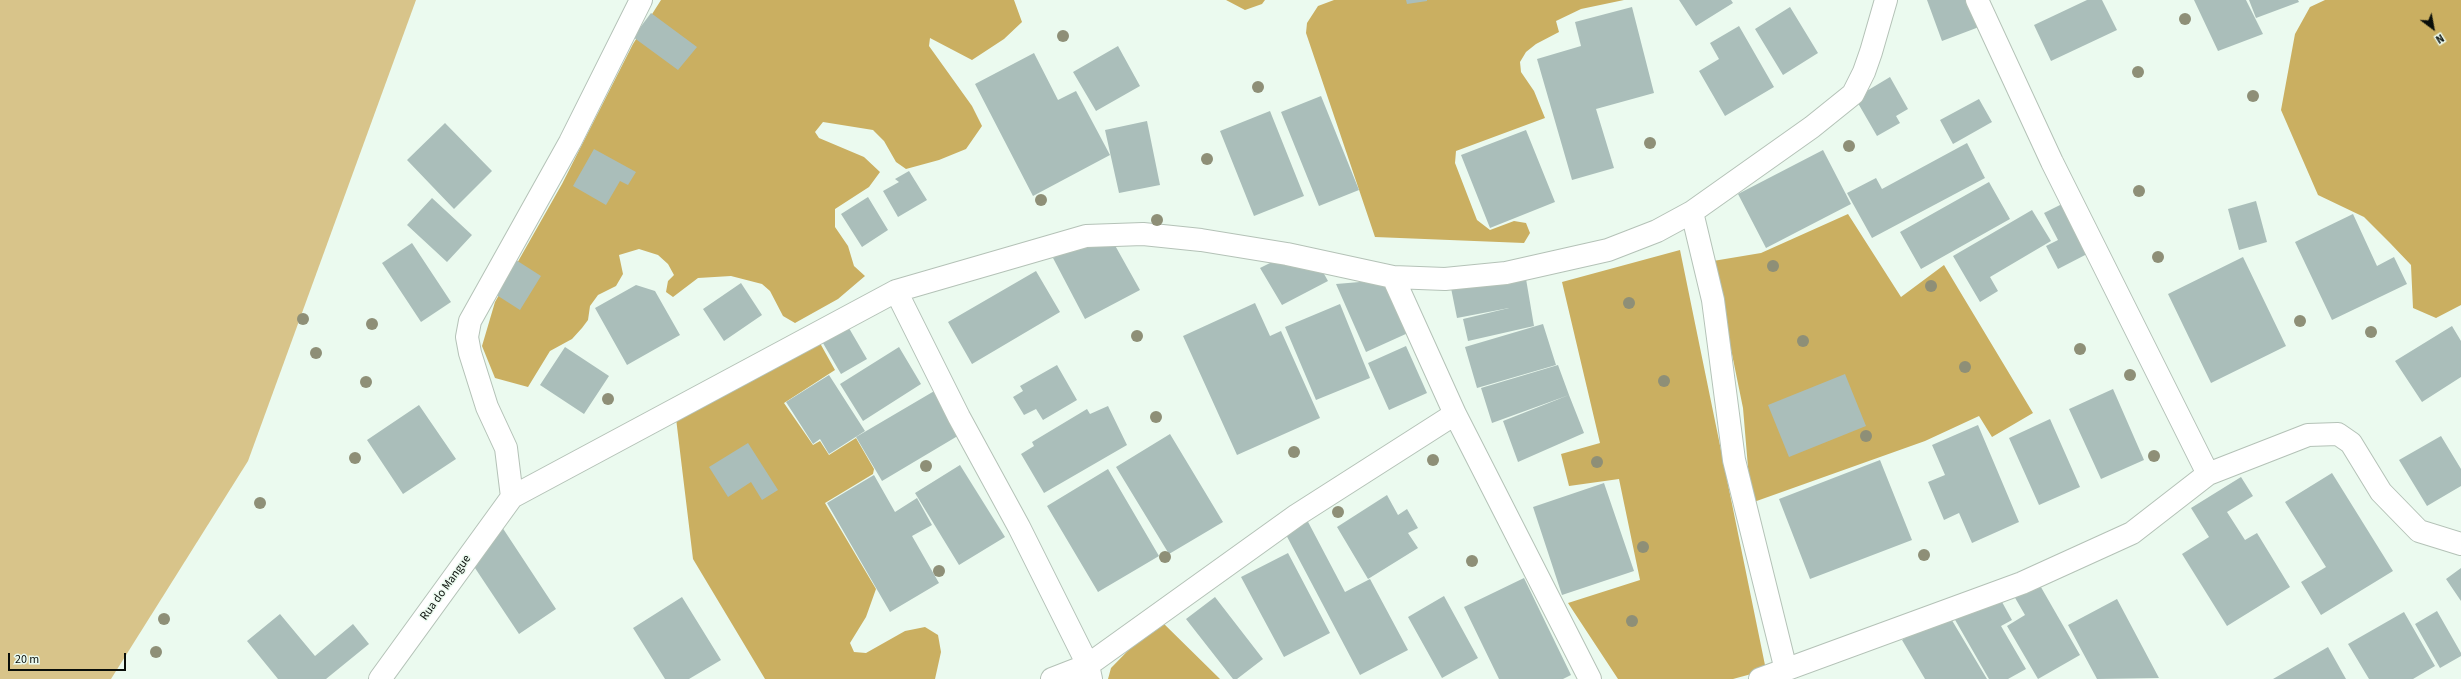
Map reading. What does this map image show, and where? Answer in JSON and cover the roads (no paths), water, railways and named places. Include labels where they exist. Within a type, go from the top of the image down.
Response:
[{"type":"street","points":[[641,0],[570,142],[470,321],[467,337],[470,353],[487,407],[506,448],[512,497],[896,292],[1086,236],[1143,234],[1201,240],[1287,254],[1393,277],[1445,279],[1506,273],[1608,250],[1657,231],[1692,212],[1812,127],[1852,94],[1864,72],[1886,0]]},
{"type":"street","points":[[1977,0],[2052,162],[2208,474]]},
{"type":"street","points":[[1692,212],[1713,300],[1734,460],[1786,670]]},
{"type":"street","points":[[1393,277],[1455,414],[1590,679]]},
{"type":"street","points":[[896,292],[1089,672]]},
{"type":"street","points":[[1052,679],[1089,672],[1297,515],[1455,414]]},
{"type":"street","points":[[1760,679],[2022,583],[2132,533],[2208,474],[2308,435],[2338,434],[2351,443],[2381,492],[2419,531],[2461,544]]},
{"type":"street","name":"Rua do Mangue","points":[[380,679],[512,497]]}]
